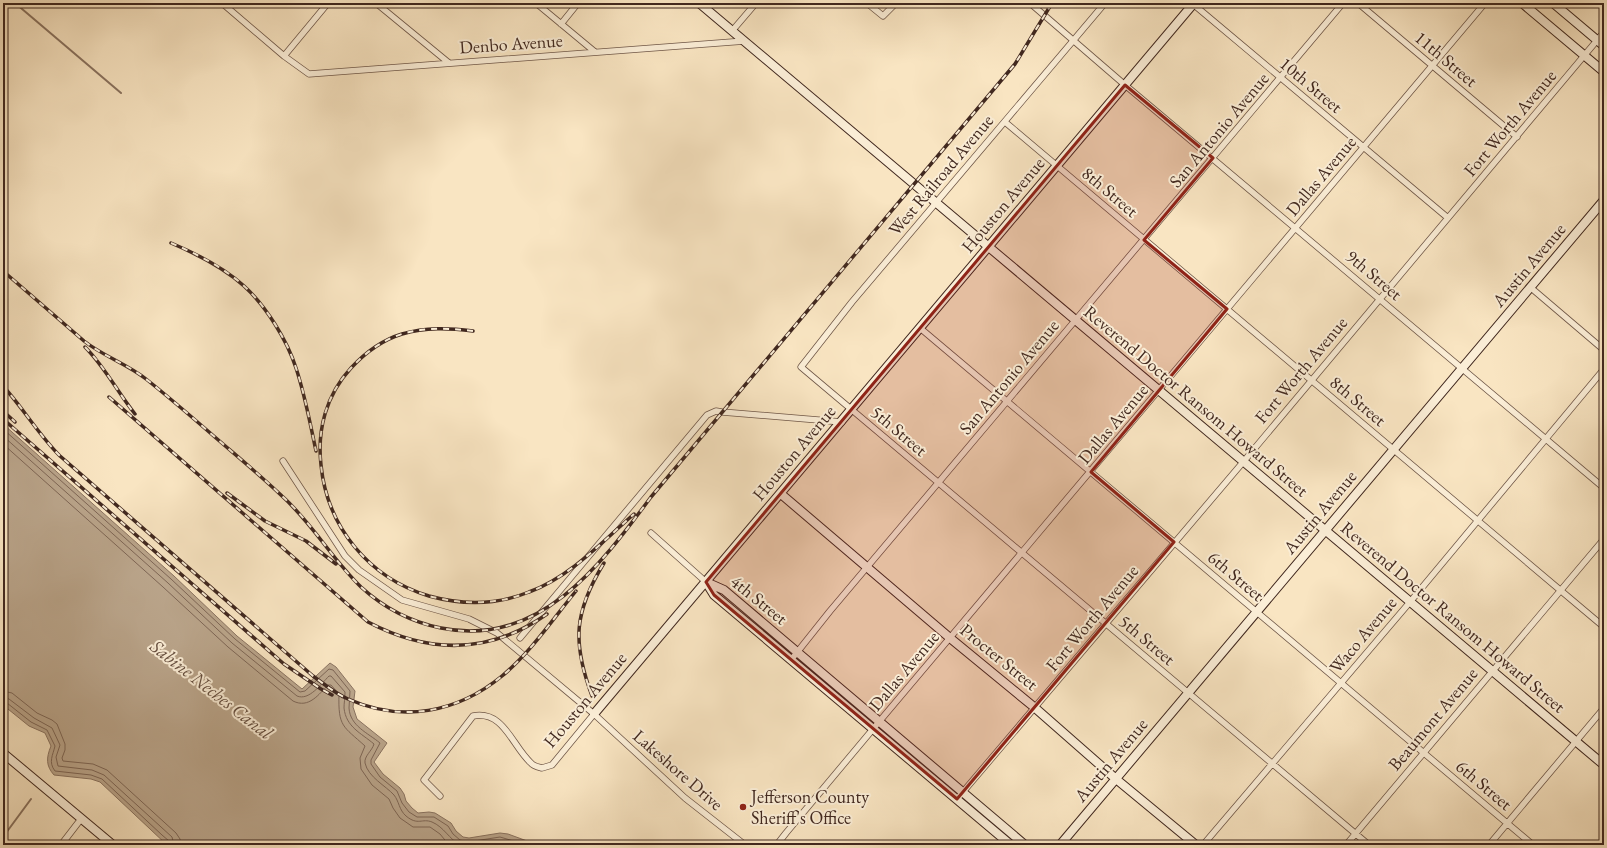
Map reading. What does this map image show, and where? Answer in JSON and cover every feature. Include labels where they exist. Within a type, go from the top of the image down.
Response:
[{"type":"street","name":"Denbo Avenue","points":[[222,3],[284,56],[309,74],[745,41]]},
{"type":"street","points":[[284,56],[328,3]]},
{"type":"street","points":[[376,3],[449,63]]},
{"type":"street","points":[[536,3],[595,52]]},
{"type":"street","points":[[561,24],[578,3]]},
{"type":"street","name":"Reverend Doctor Ransom Howard Street","points":[[699,3],[1604,765]]},
{"type":"street","points":[[732,31],[756,3]]},
{"type":"street","points":[[866,3],[884,16],[896,3]]},
{"type":"street","name":"9th Street","points":[[1030,3],[1073,41],[1604,488]]},
{"type":"street","name":"West Railroad Avenue","points":[[801,367],[852,302],[1105,3]]},
{"type":"street","name":"10th Street","points":[[1194,3],[1448,218]]},
{"type":"street","name":"Houston Avenue","points":[[440,796],[424,780],[473,716],[482,714],[490,716],[498,721],[531,764],[542,768],[552,765],[1194,3]]},
{"type":"street","name":"San Antonio Avenue","points":[[791,660],[938,482],[1343,3]]},
{"type":"street","name":"11th Street","points":[[1358,3],[1517,136]]},
{"type":"street","name":"Dallas Avenue","points":[[779,845],[786,833],[873,728],[1091,472],[1485,3]]},
{"type":"street","points":[[1522,3],[1604,72]]},
{"type":"street","points":[[1553,3],[1604,46]]},
{"type":"street","name":"Fort Worth Avenue","points":[[957,799],[1244,461],[1604,32]]},
{"type":"street","name":"8th Street","points":[[1005,122],[1604,627]]},
{"type":"street","name":"Austin Avenue","points":[[1060,845],[1530,287],[1602,206]]},
{"type":"street","points":[[1530,287],[1604,350]]},
{"type":"street","name":"6th Street","points":[[920,328],[1534,845]]},
{"type":"street","name":"5th Street","points":[[801,367],[1369,845]]},
{"type":"street","name":"Waco Avenue","points":[[1203,845],[1410,602],[1604,369]]},
{"type":"street","points":[[520,638],[707,415],[716,411],[842,422]]},
{"type":"street","name":"Lakeshore Drive","points":[[283,461],[345,556],[359,570],[402,600],[469,619],[498,633],[594,714],[685,798],[745,845]]},
{"type":"street","name":"Procter Street","points":[[781,494],[866,568],[1034,707],[1116,779],[1196,845]]},
{"type":"street","points":[[651,533],[706,582]]},
{"type":"street","name":"Beaumont Avenue","points":[[1346,845],[1604,539]]},
{"type":"street","name":"4th Street","points":[[706,582],[724,590],[1025,845]]},
{"type":"street","name":"4th Street","points":[[706,582],[714,595],[1011,845]]},
{"type":"street","points":[[1489,845],[1604,708]]},
{"type":"street","points":[[3,753],[113,845]]},
{"type":"street","points":[[61,845],[81,818]]},
{"type":"highlighted area","points":[[1125,85],[1213,158],[1144,240],[1227,309],[1091,472],[1174,542],[957,799],[714,595],[706,582]]},
{"type":"water","name":"Sabine Neches Canal","points":[[3,424],[174,576],[237,636],[302,689],[330,663],[336,667],[355,691],[353,707],[357,719],[387,743],[374,762],[383,774],[400,788],[406,801],[418,813],[435,813],[451,823],[456,831],[463,837],[469,838],[500,833],[508,834],[538,845],[167,845],[100,782],[91,779],[54,775],[48,765],[48,754],[51,746],[45,733],[29,726],[3,705]]},
{"type":"waterway","points":[[15,3],[121,93]]},
{"type":"waterway","points":[[3,837],[31,799]]},
{"type":"railway","points":[[3,271],[84,341],[146,379],[258,474],[293,507],[341,565],[370,595],[398,613],[419,622],[441,628],[476,631],[508,626],[537,614],[564,596],[588,574],[610,549],[651,497],[1015,64],[1052,3]]},
{"type":"railway","points":[[171,243],[200,256],[236,279],[252,294],[268,313],[287,346],[296,368],[305,399],[316,451]]},
{"type":"railway","points":[[473,331],[429,329],[402,334],[387,340],[374,348],[351,368],[342,378],[335,390],[329,401],[322,426],[320,439],[321,465],[325,488],[332,509],[342,529],[355,547],[370,563],[388,577],[407,588],[429,596],[454,601],[492,601],[529,592],[558,577],[585,558],[634,514]]},
{"type":"railway","points":[[85,347],[99,363],[135,414]]},
{"type":"railway","points":[[3,386],[60,456],[313,676],[330,689],[348,699],[389,711],[409,712],[448,706],[467,699],[485,689],[512,667],[541,635],[576,591]]},
{"type":"railway","points":[[109,397],[368,622],[391,633],[414,640],[436,644],[459,645],[481,643],[503,637],[525,627],[547,614]]},
{"type":"railway","points":[[3,411],[15,422]]},
{"type":"railway","points":[[3,419],[284,664],[332,695]]},
{"type":"railway","points":[[227,493],[265,521],[306,541],[336,564]]},
{"type":"railway","points":[[592,696],[581,659],[579,628],[587,597],[604,563]]},
{"type":"place","name":"Jefferson County Sheriff's Office","points":[[743,807]]}]
